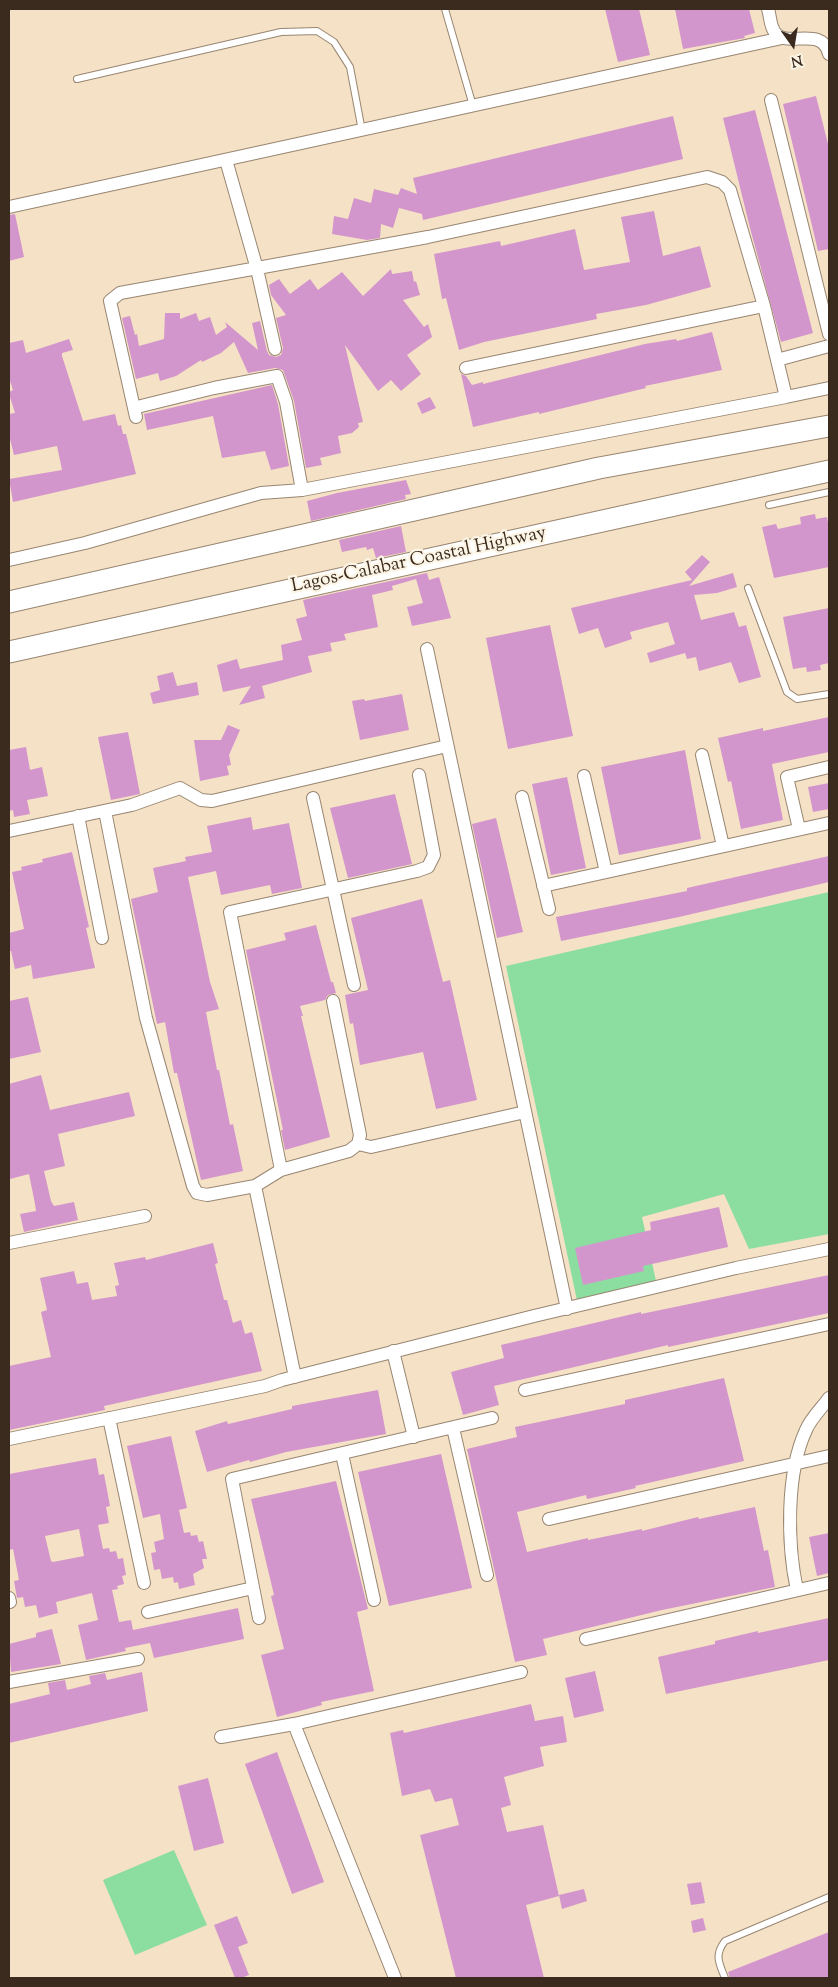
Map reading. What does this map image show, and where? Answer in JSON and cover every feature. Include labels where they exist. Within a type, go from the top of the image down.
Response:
[{"type":"highway","points":[[9,602],[599,468],[829,426]]},
{"type":"highway","name":"Lagos-Calabar Coastal Highway","points":[[9,652],[829,470]]},
{"type":"street","points":[[768,9],[773,30],[782,38]]},
{"type":"street","points":[[9,207],[782,38],[822,41],[827,46],[829,54]]},
{"type":"street","points":[[771,100],[829,334]]},
{"type":"street","points":[[226,160],[257,269],[274,349]]},
{"type":"street","points":[[302,490],[286,402],[277,376],[214,388],[138,411],[110,301],[120,293],[428,237],[707,177],[722,182],[730,190],[764,306],[786,396]]},
{"type":"street","points":[[466,368],[764,306]]},
{"type":"street","points":[[777,360],[829,346]]},
{"type":"street","points":[[9,560],[85,543],[261,493],[302,490],[829,388]]},
{"type":"street","points":[[427,649],[567,1309]]},
{"type":"street","points":[[9,831],[132,805],[180,788],[201,800],[212,801],[448,746]]},
{"type":"street","points":[[702,755],[723,846]]},
{"type":"street","points":[[799,829],[787,777],[829,767]]},
{"type":"street","points":[[281,1170],[230,912],[417,871],[428,866],[433,861],[434,855],[419,775]]},
{"type":"street","points":[[584,776],[606,872]]},
{"type":"street","points":[[522,797],[549,909]]},
{"type":"street","points":[[312,798],[354,985]]},
{"type":"street","points":[[105,811],[146,1018],[193,1186],[197,1193],[207,1195],[255,1186],[281,1170],[349,1151],[358,1144],[360,1134],[333,1001]]},
{"type":"street","points":[[78,816],[102,938]]},
{"type":"street","points":[[543,886],[829,823]]},
{"type":"street","points":[[358,1144],[371,1147],[526,1112]]},
{"type":"street","points":[[255,1186],[295,1377]]},
{"type":"street","points":[[9,1243],[145,1216]]},
{"type":"street","points":[[9,1439],[265,1386],[393,1351],[736,1268],[829,1249]]},
{"type":"street","points":[[525,1390],[829,1324]]},
{"type":"street","points":[[393,1351],[414,1437]]},
{"type":"street","points":[[797,1590],[792,1568],[791,1524],[793,1482],[800,1445],[807,1428],[829,1398]]},
{"type":"street","points":[[109,1418],[144,1583]]},
{"type":"street","points":[[259,1618],[232,1479],[492,1418]]},
{"type":"street","points":[[453,1428],[487,1575]]},
{"type":"street","points":[[342,1454],[374,1600]]},
{"type":"street","points":[[549,1519],[829,1456]]},
{"type":"street","points":[[586,1639],[829,1583]]},
{"type":"street","points":[[148,1612],[253,1588]]},
{"type":"street","points":[[9,1682],[138,1659]]},
{"type":"street","points":[[221,1738],[294,1724],[521,1672]]},
{"type":"street","points":[[294,1724],[395,1978]]},
{"type":"lane","points":[[445,9],[473,106]]},
{"type":"lane","points":[[77,79],[281,32],[317,31],[334,42],[350,67],[362,131]]},
{"type":"lane","points":[[769,505],[829,492]]},
{"type":"lane","points":[[748,588],[787,692],[797,699],[829,694]]},
{"type":"lane","points":[[725,1978],[717,1956],[718,1949],[725,1941],[829,1897]]},
{"type":"green space","points":[[829,892],[829,1234],[749,1249],[724,1194],[642,1217],[656,1281],[578,1305],[506,966]]},
{"type":"green space","points":[[174,1850],[207,1925],[135,1955],[103,1880]]},
{"type":"building","points":[[605,9],[639,9],[650,55],[618,62]]},
{"type":"building","points":[[675,9],[749,9],[755,33],[744,36],[745,38],[683,49]]},
{"type":"building","points":[[816,96],[829,148],[829,249],[818,251],[783,104]]},
{"type":"building","points":[[755,110],[813,333],[781,342],[723,118]]},
{"type":"building","points":[[673,116],[683,159],[423,220],[422,214],[399,208],[393,228],[381,224],[380,238],[367,240],[332,234],[334,216],[348,219],[354,198],[371,203],[374,189],[398,195],[401,188],[417,194],[413,178]]},
{"type":"building","points":[[654,211],[663,256],[700,246],[711,287],[646,305],[596,314],[597,319],[484,342],[459,350],[446,298],[442,299],[434,254],[500,241],[501,246],[575,229],[584,270],[630,262],[621,217]]},
{"type":"building","points":[[15,214],[24,257],[9,261],[9,215]]},
{"type":"building","points":[[391,269],[392,274],[412,271],[414,282],[416,281],[420,295],[403,300],[424,327],[428,324],[432,337],[407,355],[421,374],[401,391],[391,380],[378,391],[345,345],[363,422],[358,423],[359,427],[352,433],[338,436],[341,453],[320,458],[322,465],[306,468],[294,401],[283,370],[275,368],[248,373],[234,342],[221,353],[202,362],[201,360],[176,376],[160,381],[158,373],[136,379],[122,318],[130,316],[135,335],[137,334],[139,346],[164,339],[165,313],[180,313],[180,319],[196,313],[199,321],[210,317],[216,335],[227,327],[225,322],[258,350],[252,323],[260,321],[267,351],[269,355],[276,357],[281,355],[283,348],[276,318],[286,315],[271,295],[269,285],[279,279],[290,294],[310,279],[318,290],[342,272],[363,296]]},
{"type":"building","points":[[712,332],[722,370],[645,386],[646,388],[539,414],[539,412],[473,427],[461,374],[466,376],[472,385],[483,382],[483,384],[645,344],[676,339],[677,341]]},
{"type":"building","points":[[69,339],[73,350],[62,353],[62,356],[83,421],[115,414],[118,426],[121,425],[123,434],[126,434],[136,474],[13,502],[9,479],[62,470],[57,446],[14,455],[9,435],[9,414],[15,413],[9,394],[13,390],[9,378],[9,343],[23,340],[26,353]]},
{"type":"building","points":[[272,385],[278,404],[289,466],[271,470],[265,451],[222,458],[213,416],[147,430],[144,414]]},
{"type":"building","points":[[430,397],[436,408],[422,414],[417,403]]},
{"type":"building","points":[[406,480],[411,494],[405,495],[406,499],[311,521],[307,501],[337,493]]},
{"type":"building","points":[[815,514],[816,519],[827,517],[829,528],[829,567],[774,578],[762,527],[776,524],[778,529],[801,524],[800,517]]},
{"type":"building","points":[[401,526],[406,552],[376,558],[373,548],[367,550],[366,547],[342,552],[339,540]]},
{"type":"building","points":[[702,555],[710,562],[689,586],[733,573],[737,587],[717,593],[694,595],[701,620],[734,612],[739,627],[746,625],[761,677],[739,683],[731,662],[699,671],[696,657],[687,659],[685,653],[650,663],[647,653],[675,644],[668,622],[630,632],[632,639],[605,648],[598,628],[579,634],[571,608],[692,580],[685,572]]},
{"type":"building","points":[[427,573],[429,580],[439,577],[451,618],[412,626],[407,607],[423,603],[416,579],[392,586],[393,590],[372,595],[378,627],[344,634],[346,640],[330,643],[332,651],[308,656],[312,672],[262,686],[265,698],[239,705],[251,686],[223,692],[217,665],[237,659],[240,669],[283,660],[281,645],[302,640],[296,619],[307,616],[303,600]]},
{"type":"building","points":[[829,608],[829,663],[820,665],[821,670],[807,672],[806,667],[793,669],[783,617]]},
{"type":"building","points":[[550,625],[573,736],[508,749],[486,638]]},
{"type":"building","points":[[173,672],[177,686],[197,682],[199,695],[153,704],[150,693],[160,690],[157,676]]},
{"type":"building","points":[[402,694],[409,730],[360,740],[352,701],[364,699],[365,701]]},
{"type":"building","points":[[829,717],[829,752],[772,764],[783,820],[741,829],[731,781],[728,782],[718,738]]},
{"type":"building","points":[[228,725],[240,730],[229,755],[231,765],[227,766],[229,775],[200,781],[194,740],[221,740]]},
{"type":"building","points":[[128,732],[140,794],[111,800],[98,737]]},
{"type":"building","points":[[26,747],[30,770],[42,767],[48,796],[27,800],[30,814],[14,817],[13,810],[9,811],[9,750]]},
{"type":"building","points":[[685,750],[701,839],[619,855],[601,767]]},
{"type":"building","points":[[567,777],[586,868],[551,875],[532,784]]},
{"type":"building","points":[[829,783],[829,809],[813,812],[808,787]]},
{"type":"building","points":[[395,794],[412,864],[348,878],[330,808]]},
{"type":"building","points":[[251,817],[253,830],[289,823],[302,888],[272,894],[270,885],[221,895],[216,871],[188,877],[210,982],[219,1009],[206,1012],[217,1070],[219,1070],[230,1125],[233,1124],[243,1171],[201,1180],[177,1073],[174,1073],[165,1022],[157,1024],[131,899],[158,892],[153,868],[186,861],[185,857],[212,852],[207,826]]},
{"type":"building","points":[[496,818],[523,932],[497,938],[472,824]]},
{"type":"building","points":[[72,852],[89,927],[86,928],[95,968],[33,979],[31,965],[15,969],[11,951],[9,951],[9,933],[24,929],[12,872],[22,870],[21,867],[43,862],[42,859]]},
{"type":"building","points":[[829,856],[829,882],[679,917],[561,941],[556,917],[687,891],[687,888]]},
{"type":"building","points":[[422,899],[443,982],[450,980],[477,1100],[436,1109],[423,1052],[360,1065],[353,1023],[350,1024],[345,995],[368,990],[351,918]]},
{"type":"building","points":[[316,925],[331,982],[333,982],[336,993],[328,995],[325,1000],[300,1006],[330,1137],[285,1150],[281,1130],[283,1130],[246,950],[286,940],[284,933]]},
{"type":"building","points":[[28,997],[41,1052],[9,1059],[9,1001]]},
{"type":"building","points":[[41,1075],[50,1110],[129,1092],[135,1116],[58,1134],[65,1166],[44,1171],[51,1201],[54,1206],[74,1202],[78,1220],[24,1232],[20,1214],[36,1211],[29,1174],[10,1179],[9,1084]]},
{"type":"building","points":[[719,1207],[728,1247],[643,1266],[644,1271],[583,1285],[575,1248],[651,1230],[650,1222]]},
{"type":"building","points":[[213,1243],[218,1263],[215,1264],[224,1300],[227,1300],[233,1323],[241,1320],[245,1334],[252,1332],[262,1371],[104,1406],[105,1410],[9,1430],[9,1366],[51,1357],[41,1312],[47,1310],[40,1278],[74,1271],[77,1284],[88,1282],[92,1300],[117,1296],[115,1286],[119,1285],[114,1263],[145,1257],[146,1260]]},
{"type":"building","points":[[829,1275],[829,1313],[668,1347],[668,1345],[494,1386],[499,1405],[463,1415],[451,1372],[504,1358],[501,1345],[641,1312],[641,1314]]},
{"type":"building","points":[[724,1378],[744,1461],[635,1486],[636,1488],[587,1499],[586,1495],[517,1512],[527,1552],[588,1538],[588,1540],[642,1529],[642,1531],[698,1517],[699,1519],[755,1507],[764,1551],[768,1550],[775,1587],[662,1610],[543,1639],[547,1655],[515,1662],[467,1449],[517,1437],[515,1427],[625,1404],[625,1400]]},
{"type":"building","points":[[378,1390],[386,1434],[286,1452],[207,1472],[195,1431],[227,1421],[228,1424],[292,1409],[292,1406]]},
{"type":"building","points":[[171,1436],[187,1508],[179,1510],[184,1533],[190,1532],[191,1536],[197,1535],[199,1542],[203,1541],[207,1559],[202,1559],[204,1568],[193,1574],[195,1585],[179,1589],[178,1582],[174,1583],[173,1577],[162,1579],[160,1569],[154,1570],[151,1553],[156,1552],[154,1542],[164,1539],[160,1514],[143,1518],[127,1446]]},
{"type":"building","points":[[441,1454],[472,1588],[389,1606],[358,1472]]},
{"type":"building","points":[[96,1458],[99,1475],[104,1474],[110,1506],[106,1507],[109,1523],[98,1525],[103,1549],[109,1548],[110,1552],[116,1551],[118,1559],[123,1558],[126,1575],[122,1576],[124,1584],[117,1586],[118,1589],[112,1590],[119,1622],[131,1620],[133,1630],[238,1608],[244,1639],[154,1658],[150,1643],[125,1648],[126,1651],[86,1660],[78,1625],[98,1620],[92,1593],[56,1602],[58,1613],[39,1618],[36,1605],[25,1607],[23,1597],[17,1598],[14,1581],[19,1580],[13,1549],[9,1550],[9,1474]],"holes":[[[79,1529],[84,1556],[51,1561],[45,1536]]]},
{"type":"building","points":[[336,1481],[368,1609],[357,1612],[374,1691],[321,1702],[322,1705],[277,1717],[261,1655],[284,1649],[271,1596],[274,1595],[251,1499]]},
{"type":"building","points":[[829,1533],[829,1573],[817,1576],[809,1537]]},
{"type":"building","points":[[829,1618],[829,1660],[666,1694],[658,1657],[715,1644],[715,1641],[758,1631],[758,1633]]},
{"type":"building","points":[[52,1629],[61,1664],[11,1672],[9,1644],[36,1637],[36,1633]]},
{"type":"building","points":[[595,1671],[604,1711],[574,1718],[565,1678]]},
{"type":"building","points":[[142,1672],[148,1711],[9,1743],[9,1704],[50,1694],[48,1683],[65,1680],[67,1690],[91,1684],[89,1676],[105,1673],[107,1680]]},
{"type":"building","points":[[531,1704],[535,1721],[563,1716],[567,1742],[540,1747],[544,1766],[504,1777],[511,1805],[501,1808],[507,1832],[543,1825],[559,1896],[526,1905],[544,1978],[456,1978],[420,1835],[459,1825],[452,1798],[435,1802],[430,1789],[402,1796],[390,1733],[403,1730],[404,1733]]},
{"type":"building","points":[[277,1752],[324,1882],[292,1894],[245,1764]]},
{"type":"building","points":[[208,1778],[224,1843],[194,1851],[178,1786]]},
{"type":"building","points":[[701,1882],[705,1903],[691,1905],[687,1884]]},
{"type":"building","points":[[584,1889],[587,1901],[562,1909],[559,1895]]},
{"type":"building","points":[[237,1916],[248,1943],[238,1947],[249,1975],[241,1978],[235,1978],[214,1925]]},
{"type":"building","points":[[703,1918],[706,1930],[693,1933],[691,1921]]},
{"type":"building","points":[[829,1932],[829,1978],[730,1978],[728,1972]]}]
